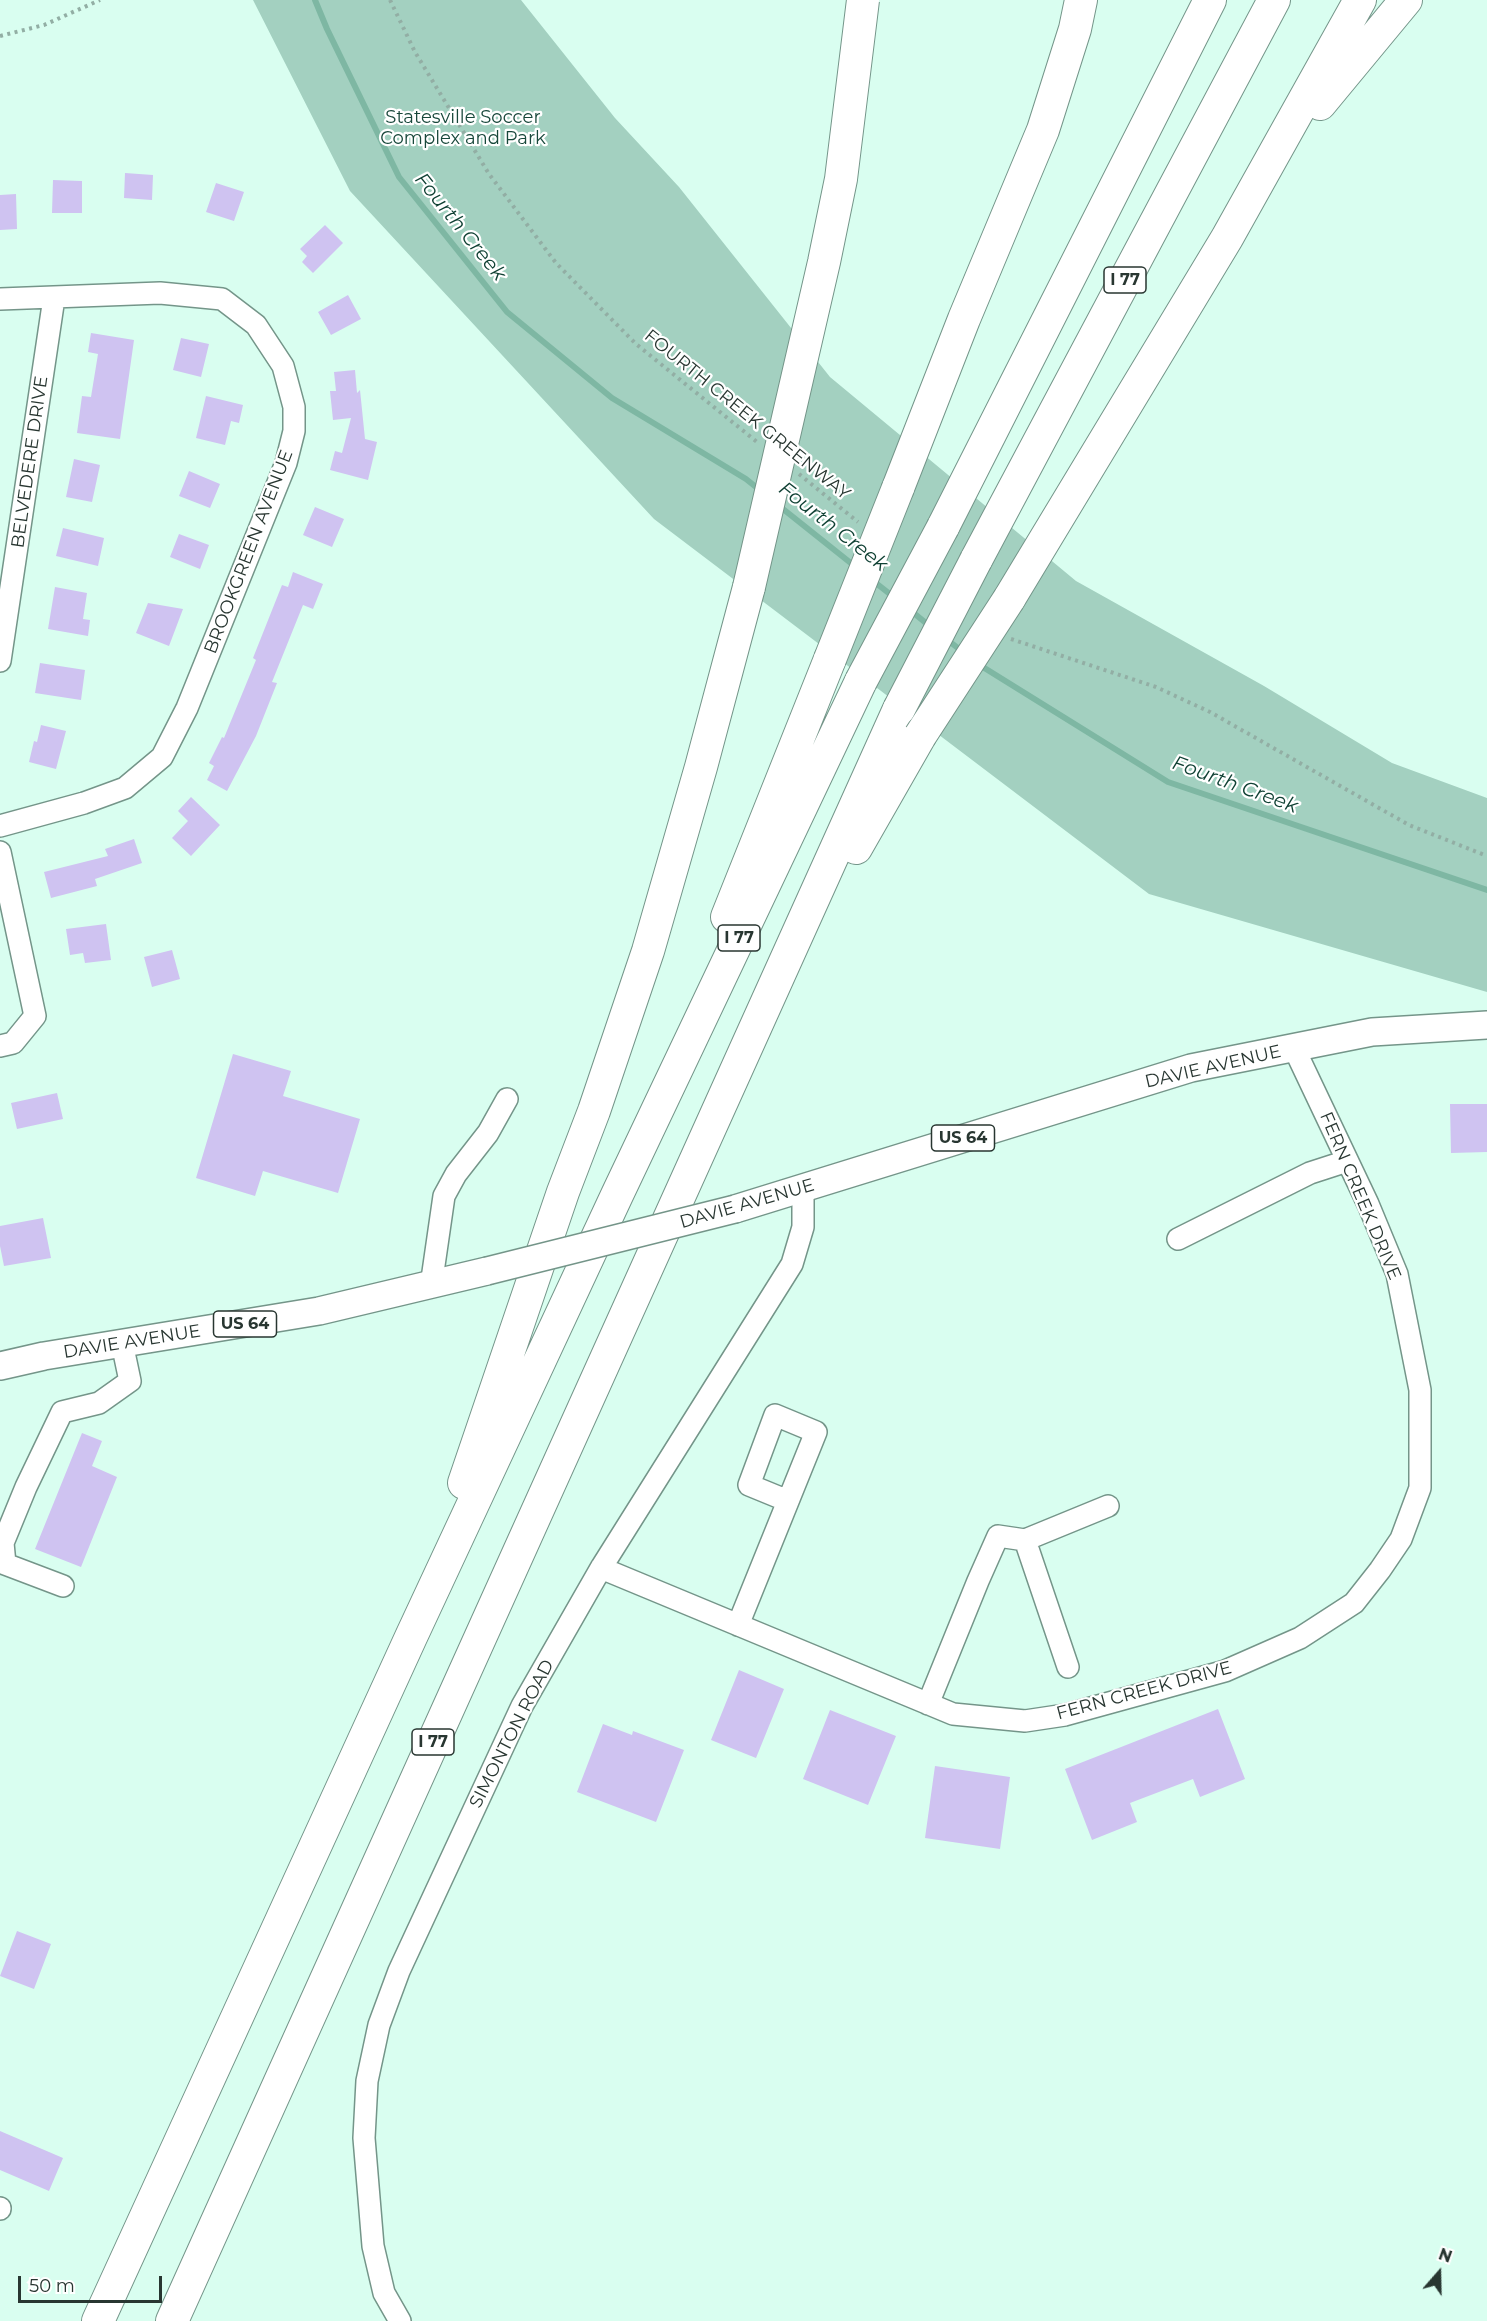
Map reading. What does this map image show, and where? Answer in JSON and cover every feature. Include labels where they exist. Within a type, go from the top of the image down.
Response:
[{"type":"highway","points":[[411,1637],[559,1203],[594,1111],[648,951],[701,767],[749,587],[824,262],[841,179],[863,0]]},
{"type":"highway","points":[[617,1195],[964,319],[1043,130],[1075,29],[1081,0]]},
{"type":"highway","name":"I 77","points":[[98,2321],[411,1637],[617,1195],[861,681],[943,527],[1210,0]]},
{"type":"highway","name":"I 77","points":[[172,2321],[899,709],[1274,0]]},
{"type":"highway","points":[[765,1008],[920,736],[1009,599],[1227,238],[1360,0]]},
{"type":"highway","points":[[1227,238],[1305,123],[1406,0]]},
{"type":"main road","name":"DAVIE AVENUE","points":[[0,1366],[319,1311],[430,1286],[735,1209],[1191,1068],[1371,1032],[1487,1025]]},
{"type":"street","name":"BROOKGREEN AVENUE","points":[[0,299],[160,292],[222,299],[256,325],[284,366],[294,407],[294,431],[286,463],[187,708],[162,757],[126,788],[84,803],[0,826]]},
{"type":"street","name":"BELVEDERE DRIVE","points":[[0,662],[54,298]]},
{"type":"street","points":[[0,852],[35,1016],[13,1043],[0,1046]]},
{"type":"street","name":"FERN CREEK DRIVE","points":[[601,1568],[953,1714],[1025,1721],[1065,1715],[1225,1671],[1300,1638],[1354,1603],[1401,1539],[1420,1488],[1420,1390],[1397,1274],[1368,1204],[1294,1048]]},
{"type":"street","points":[[430,1286],[444,1196],[456,1174],[488,1133],[507,1099]]},
{"type":"street","points":[[1178,1239],[1310,1173],[1347,1161]]},
{"type":"street","name":"SIMONTON ROAD","points":[[400,2321],[384,2292],[373,2246],[364,2138],[367,2081],[379,2025],[399,1971],[522,1707],[601,1568],[792,1264],[802,1227],[803,1189]]},
{"type":"street","points":[[63,1586],[5,1564],[3,1543],[26,1487],[62,1412],[99,1403],[130,1382],[122,1344]]},
{"type":"street","points":[[738,1625],[788,1501]]},
{"type":"street","points":[[928,1704],[998,1536],[1024,1540],[1108,1506]]},
{"type":"street","points":[[1024,1540],[1068,1667]]},
{"type":"path","points":[[0,36],[44,25],[100,0]]},
{"type":"path","name":"FOURTH CREEK GREENWAY","points":[[390,0],[416,52],[489,174],[556,263],[636,344],[691,391],[766,449]]},
{"type":"path","name":"FOURTH CREEK GREENWAY","points":[[794,471],[864,527]]},
{"type":"path","points":[[1004,636],[1043,651],[1156,687],[1210,712],[1409,825],[1487,856]]},
{"type":"green space","name":"Statesville Soccer Complex and Park","points":[[253,0],[521,0],[615,118],[679,187],[830,377],[1076,581],[1264,686],[1392,763],[1487,798],[1487,992],[1149,894],[654,519],[350,191]]},
{"type":"building","points":[[125,173],[153,175],[152,200],[124,198]]},
{"type":"building","points":[[53,180],[82,181],[82,213],[52,213]]},
{"type":"building","points":[[216,183],[244,192],[234,221],[206,212]]},
{"type":"building","points":[[16,194],[17,229],[0,230],[0,195]]},
{"type":"building","points":[[325,225],[343,243],[313,273],[302,262],[307,256],[300,249]]},
{"type":"building","points":[[348,295],[361,319],[331,335],[318,312]]},
{"type":"building","points":[[91,333],[134,340],[120,439],[77,433],[82,396],[91,397],[98,354],[88,352]]},
{"type":"building","points":[[181,338],[209,344],[201,377],[173,370]]},
{"type":"building","points":[[355,370],[357,393],[360,390],[365,439],[377,442],[368,480],[330,470],[335,451],[342,453],[351,418],[333,420],[330,391],[336,391],[334,372]]},
{"type":"building","points":[[206,396],[243,405],[239,423],[231,421],[225,445],[196,438]]},
{"type":"building","points":[[74,459],[100,465],[92,502],[66,497]]},
{"type":"building","points":[[189,471],[220,484],[210,508],[179,496]]},
{"type":"building","points":[[315,507],[344,519],[332,547],[303,535]]},
{"type":"building","points":[[63,528],[104,538],[98,566],[56,556]]},
{"type":"building","points":[[179,534],[209,545],[200,569],[170,557]]},
{"type":"building","points":[[293,572],[323,584],[313,609],[303,605],[272,682],[277,683],[256,736],[227,791],[207,780],[214,766],[209,763],[222,737],[224,738],[256,660],[253,658],[282,585],[288,587]]},
{"type":"building","points":[[55,587],[87,593],[83,619],[90,620],[88,636],[48,629]]},
{"type":"building","points":[[148,603],[183,609],[169,646],[136,633]]},
{"type":"building","points":[[40,663],[85,670],[81,700],[35,693]]},
{"type":"building","points":[[41,725],[66,731],[56,769],[29,762]]},
{"type":"building","points":[[191,797],[220,825],[191,856],[172,838],[188,821],[178,811]]},
{"type":"building","points":[[134,839],[142,863],[95,879],[97,886],[51,898],[44,872],[108,856],[105,849]]},
{"type":"building","points":[[106,924],[111,960],[85,963],[83,953],[70,955],[66,929]]},
{"type":"building","points":[[172,950],[180,979],[152,987],[144,957]]},
{"type":"building","points":[[233,1054],[291,1071],[283,1096],[360,1119],[338,1193],[263,1171],[255,1196],[196,1178]]},
{"type":"building","points":[[57,1093],[63,1119],[17,1129],[11,1103]]},
{"type":"building","points":[[1450,1104],[1487,1104],[1487,1152],[1451,1153]]},
{"type":"building","points":[[43,1218],[51,1258],[4,1266],[0,1246],[0,1226]]},
{"type":"building","points":[[82,1433],[102,1441],[92,1466],[117,1477],[81,1567],[35,1549]]},
{"type":"building","points":[[739,1670],[784,1689],[756,1758],[711,1740]]},
{"type":"building","points":[[1218,1709],[1245,1779],[1200,1797],[1193,1779],[1130,1803],[1137,1822],[1092,1840],[1065,1769]]},
{"type":"building","points":[[830,1710],[896,1736],[868,1805],[803,1779]]},
{"type":"building","points":[[603,1724],[632,1735],[633,1731],[684,1750],[656,1822],[577,1792]]},
{"type":"building","points":[[935,1766],[1010,1777],[1000,1849],[925,1838]]},
{"type":"building","points":[[17,1931],[51,1944],[34,1989],[0,1976]]},
{"type":"building","points":[[0,2131],[63,2158],[49,2191],[0,2170]]},
{"type":"waterway","name":"Fourth Creek","points":[[315,0],[399,177],[507,312],[612,398],[746,479],[761,491]]},
{"type":"waterway","name":"Fourth Creek","points":[[778,505],[857,568]]},
{"type":"waterway","name":"Fourth Creek","points":[[872,580],[895,598]]},
{"type":"waterway","name":"Fourth Creek","points":[[910,610],[932,628]]},
{"type":"waterway","name":"Fourth Creek","points":[[945,638],[963,652]]},
{"type":"waterway","name":"Fourth Creek","points":[[978,664],[1168,782],[1487,890]]}]
